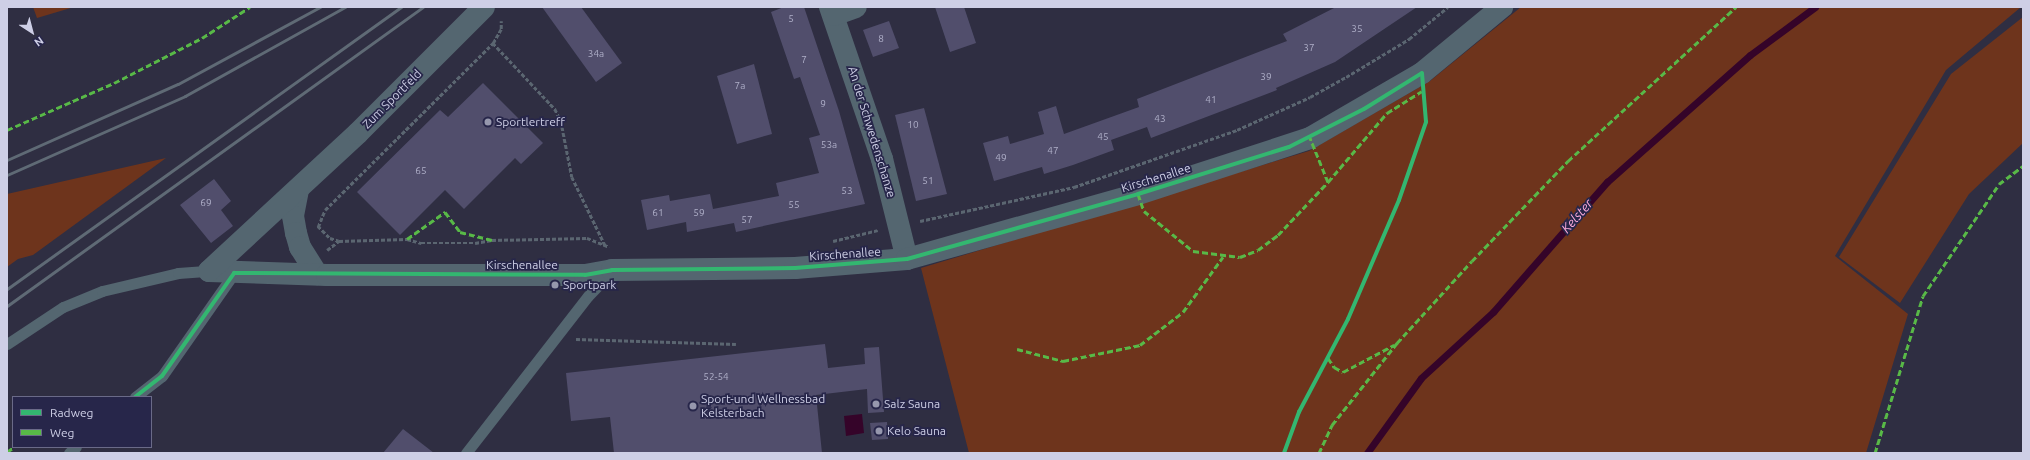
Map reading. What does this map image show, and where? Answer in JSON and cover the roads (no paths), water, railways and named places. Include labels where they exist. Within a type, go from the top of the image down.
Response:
[{"type":"street","points":[[832,11],[856,7]]},
{"type":"street","name":"Kirschenallee","points":[[209,271],[234,273],[317,274],[585,275],[612,270],[795,268],[907,259],[1130,196],[1310,138],[1422,73],[1502,7]]},
{"type":"street","name":"Zum Sportfeld","points":[[209,271],[493,11]]},
{"type":"street","name":"An der Schwedenschanze","points":[[832,11],[882,159],[907,259]]},
{"type":"street","points":[[298,190],[293,216],[296,233],[303,252],[317,274]]},
{"type":"lane","points":[[466,453],[555,338],[612,270]]},
{"type":"lane","points":[[7,344],[64,307],[102,291],[178,273],[209,271]]},
{"type":"lane","points":[[136,396],[162,376],[234,273]]},
{"type":"waterway","name":"Kelster","points":[[1367,453],[1421,378],[1493,312],[1607,182],[1750,55],[1815,7]]},
{"type":"railway","points":[[7,160],[178,84],[320,7]]},
{"type":"railway","points":[[7,175],[185,96],[345,7]]},
{"type":"railway","points":[[7,289],[401,7]]},
{"type":"railway","points":[[7,306],[423,7]]},
{"type":"place","name":"Sportlertreff","points":[[488,122]]},
{"type":"place","name":"Sportpark","points":[[555,285]]},
{"type":"place","name":"Salz Sauna","points":[[876,404]]},
{"type":"place","name":"Sport-und Wellnessbad Kelsterbach","points":[[693,406]]},
{"type":"place","name":"Kelo Sauna","points":[[879,431]]}]
